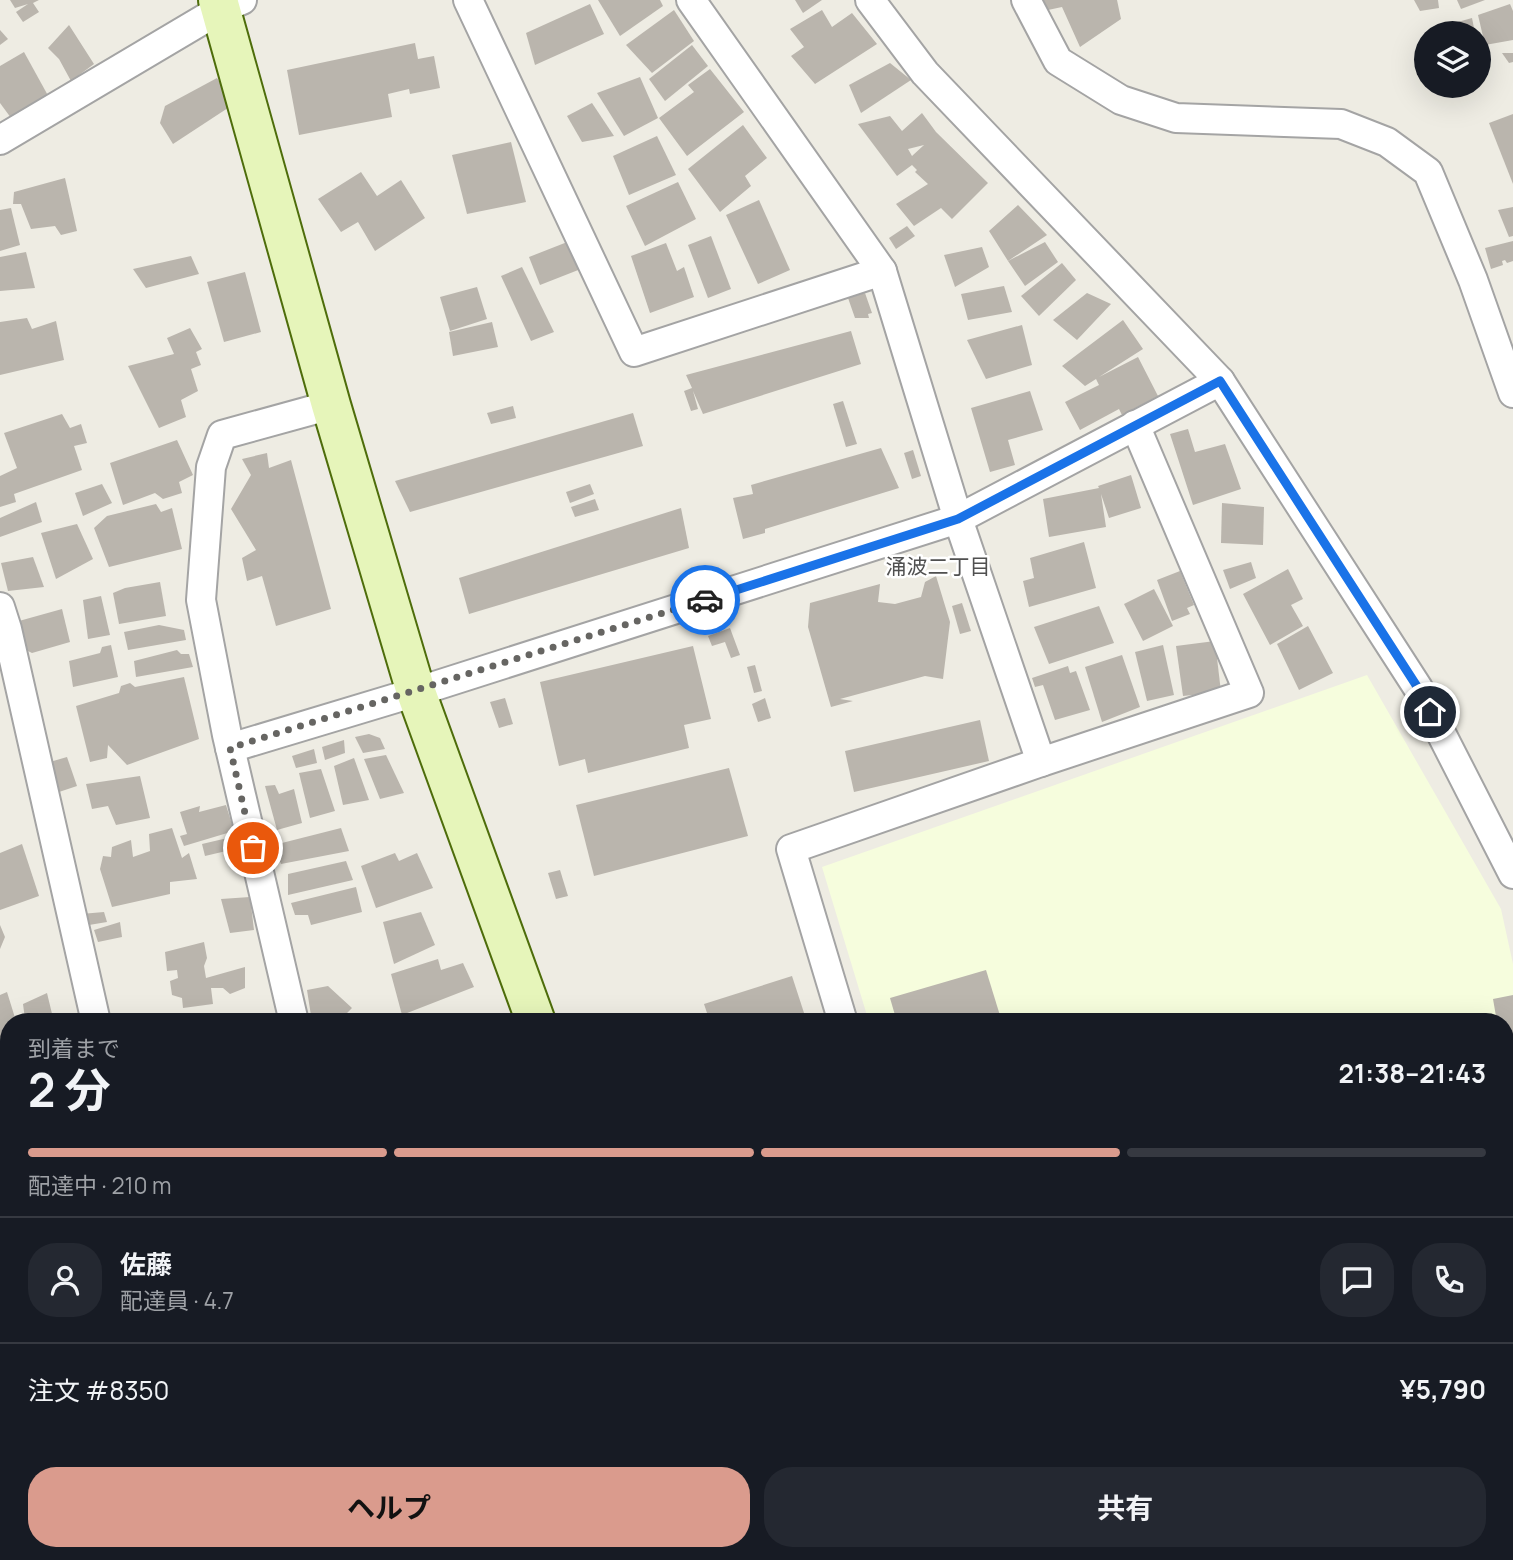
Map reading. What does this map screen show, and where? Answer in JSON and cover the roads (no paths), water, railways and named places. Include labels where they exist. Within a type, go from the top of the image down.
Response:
[{"type":"street","points":[[468,0],[634,352],[882,271]]},
{"type":"street","points":[[691,0],[882,271],[958,519],[1041,762]]},
{"type":"street","points":[[870,0],[925,73],[1220,381],[1418,688],[1513,874]]},
{"type":"street","points":[[1026,0],[1058,61],[1121,100],[1176,118],[1341,124],[1387,142],[1428,172],[1472,280],[1513,393]]},
{"type":"street","points":[[0,140],[227,3],[331,405],[416,692],[533,1013]]},
{"type":"street","points":[[230,748],[416,692],[958,519],[1220,381]]},
{"type":"street","points":[[292,1013],[230,748],[201,600],[211,467],[222,435],[331,405]]},
{"type":"street","points":[[840,1013],[791,849],[1249,693],[1135,425]]},
{"type":"street","points":[[0,607],[94,1013]]},
{"type":"district","name":"涌波二丁目","points":[[938,566]]}]
